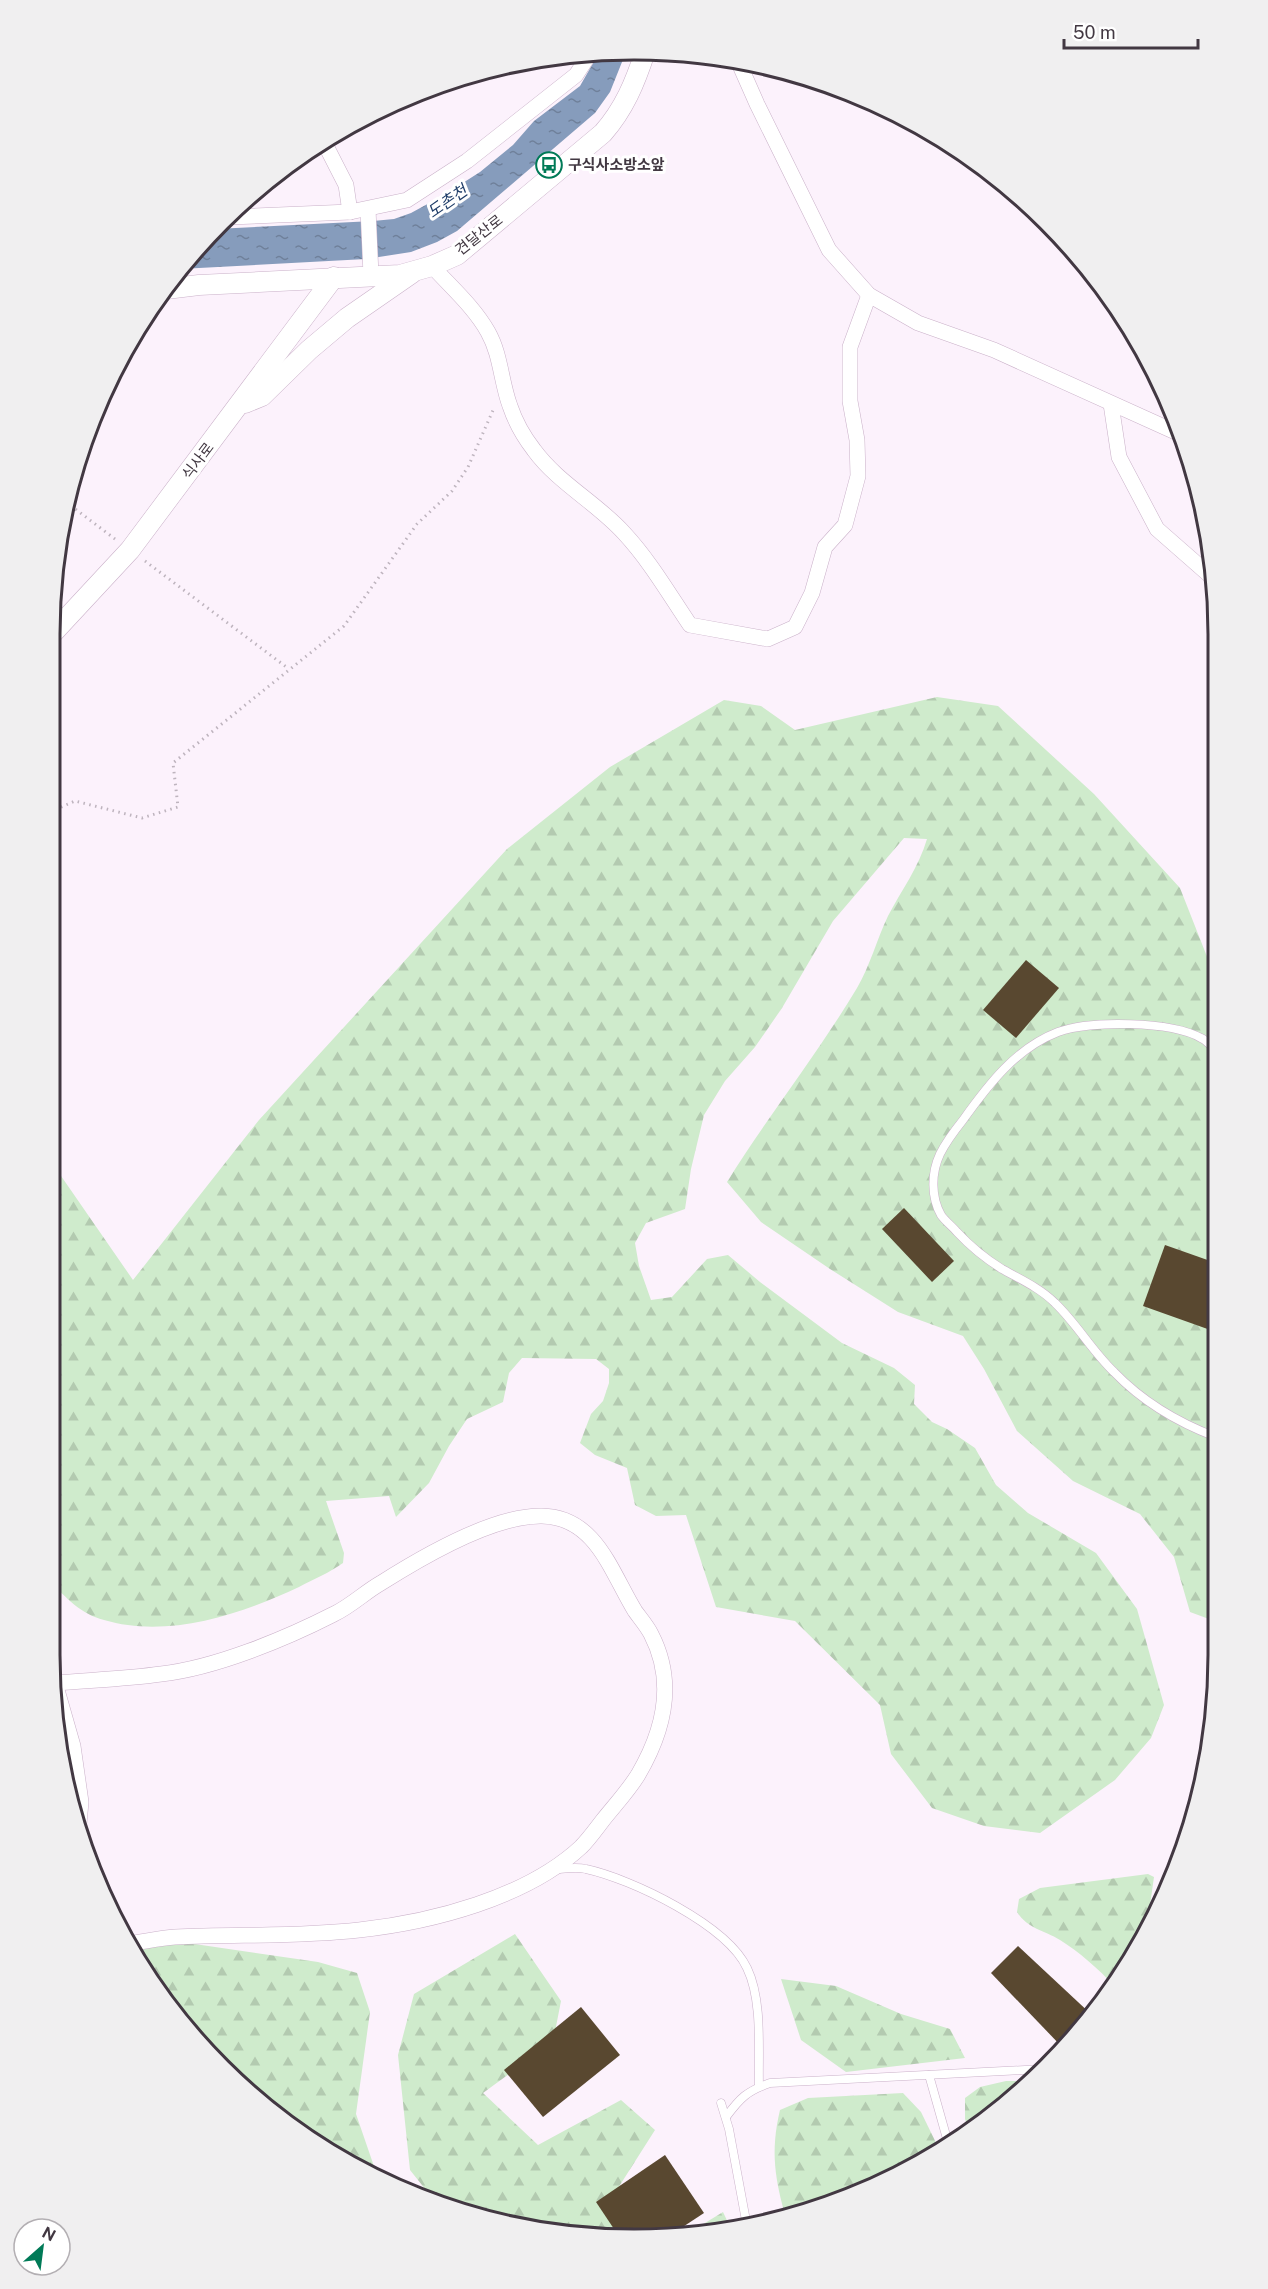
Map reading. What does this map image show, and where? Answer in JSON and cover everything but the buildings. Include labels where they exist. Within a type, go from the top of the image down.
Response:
[{"type":"street","name":"견달산로","points":[[177,288],[334,277],[371,272],[412,273],[456,255],[603,133],[617,117],[627,99],[642,60]]},
{"type":"street","points":[[240,217],[368,213],[407,200],[467,161],[576,75],[584,62]]},
{"type":"street","points":[[742,70],[829,250],[869,295],[918,323],[994,350],[1170,430]]},
{"type":"street","points":[[328,149],[346,185],[350,212]]},
{"type":"street","points":[[368,213],[371,272]]},
{"type":"street","points":[[432,266],[476,315],[488,332],[499,358],[509,405],[533,449],[549,468],[587,498],[623,532],[643,555],[690,626],[768,639],[795,627],[812,593],[825,547],[845,525],[858,476],[857,440],[850,401],[850,347],[869,295]]},
{"type":"street","points":[[240,405],[262,396],[347,318],[412,273]]},
{"type":"street","name":"식사로","points":[[60,625],[130,550],[334,277]]},
{"type":"street","points":[[1111,404],[1119,457],[1157,529],[1204,572]]},
{"type":"street","points":[[61,1682],[163,1674],[207,1665],[254,1649],[337,1613],[391,1577],[442,1549],[500,1522],[540,1516],[563,1518],[585,1530],[601,1549],[652,1635],[662,1666],[666,1697],[658,1732],[647,1760],[634,1781],[582,1846],[551,1870],[495,1898],[435,1916],[358,1930],[255,1936],[172,1937],[137,1942]]},
{"type":"street","points":[[63,1714],[73,1746],[81,1806]]},
{"type":"lane","points":[[1208,1043],[1202,1038],[1174,1028],[1133,1025],[1096,1026],[1059,1032],[1026,1050],[993,1078],[940,1154],[934,1178],[933,1195],[942,1216],[960,1235],[979,1252],[1053,1301],[1075,1323],[1113,1371],[1131,1388],[1178,1420],[1208,1433]]},
{"type":"lane","points":[[551,1870],[584,1868],[612,1875],[643,1889],[700,1920],[740,1956],[748,1970],[756,1996],[759,2087]]},
{"type":"lane","points":[[726,2117],[739,2099],[770,2082],[1031,2070]]},
{"type":"lane","points":[[929,2075],[946,2136]]},
{"type":"lane","points":[[721,2103],[726,2117],[745,2218]]},
{"type":"path","points":[[60,808],[75,801],[142,818],[178,807],[173,763],[344,626],[417,524],[452,491],[468,467],[505,385]]},
{"type":"path","points":[[74,508],[289,669]]},
{"type":"green space","points":[[937,697],[998,706],[1094,794],[1180,888],[1208,959],[1208,1619],[1190,1612],[1174,1557],[1140,1514],[1073,1481],[1017,1431],[984,1369],[963,1336],[898,1312],[830,1269],[761,1222],[727,1182],[857,988],[888,916],[915,869],[927,839],[904,838],[833,921],[782,1008],[755,1047],[725,1081],[704,1115],[691,1169],[685,1209],[646,1223],[635,1243],[639,1266],[651,1300],[672,1297],[707,1259],[728,1255],[760,1282],[842,1343],[894,1368],[915,1385],[914,1404],[932,1422],[975,1448],[996,1485],[1028,1513],[1096,1553],[1137,1609],[1164,1705],[1151,1738],[1115,1780],[1040,1833],[984,1826],[932,1808],[891,1754],[880,1705],[795,1621],[716,1607],[686,1515],[656,1516],[635,1505],[627,1468],[595,1455],[580,1443],[591,1414],[603,1401],[609,1383],[609,1369],[596,1359],[522,1358],[509,1373],[503,1402],[467,1419],[429,1483],[396,1517],[389,1496],[326,1501],[344,1553],[343,1563],[299,1587],[229,1614],[179,1625],[153,1627],[128,1625],[104,1620],[74,1605],[60,1591],[60,1174],[133,1280],[259,1120],[507,849],[610,767],[724,700],[761,706],[795,730]]},
{"type":"green space","points":[[1148,1874],[1154,1877],[1149,1909],[1107,1979],[1074,1950],[1021,1918],[1017,1912],[1019,1899],[1040,1888]]},
{"type":"green space","points":[[515,1934],[561,2001],[553,2042],[483,2093],[538,2145],[621,2100],[655,2130],[606,2207],[630,2229],[596,2228],[522,2218],[449,2199],[426,2190],[410,2170],[398,2055],[414,1994]]},
{"type":"green space","points":[[140,1936],[318,1962],[357,1973],[370,2012],[356,2114],[374,2167],[315,2132],[256,2087],[228,2061],[179,2004],[136,1940]]},
{"type":"green space","points":[[781,1979],[836,1986],[901,2014],[950,2029],[965,2058],[846,2072],[801,2040]]},
{"type":"green space","points":[[1006,2081],[1018,2081],[966,2122],[965,2098],[980,2087]]},
{"type":"green space","points":[[903,2093],[921,2112],[936,2143],[888,2170],[854,2185],[819,2199],[783,2209],[775,2165],[775,2139],[780,2110],[808,2098]]},
{"type":"green space","points":[[723,2212],[727,2221],[709,2224],[702,2225]]},
{"type":"water","name":"도촌천","points":[[623,60],[610,92],[595,113],[457,231],[437,242],[411,252],[366,259],[192,268],[228,228],[373,221],[394,219],[411,213],[480,172],[513,145],[534,121],[580,86],[594,61]]},
{"type":"place","name":"구식사소방소앞","points":[[549,165]]}]
